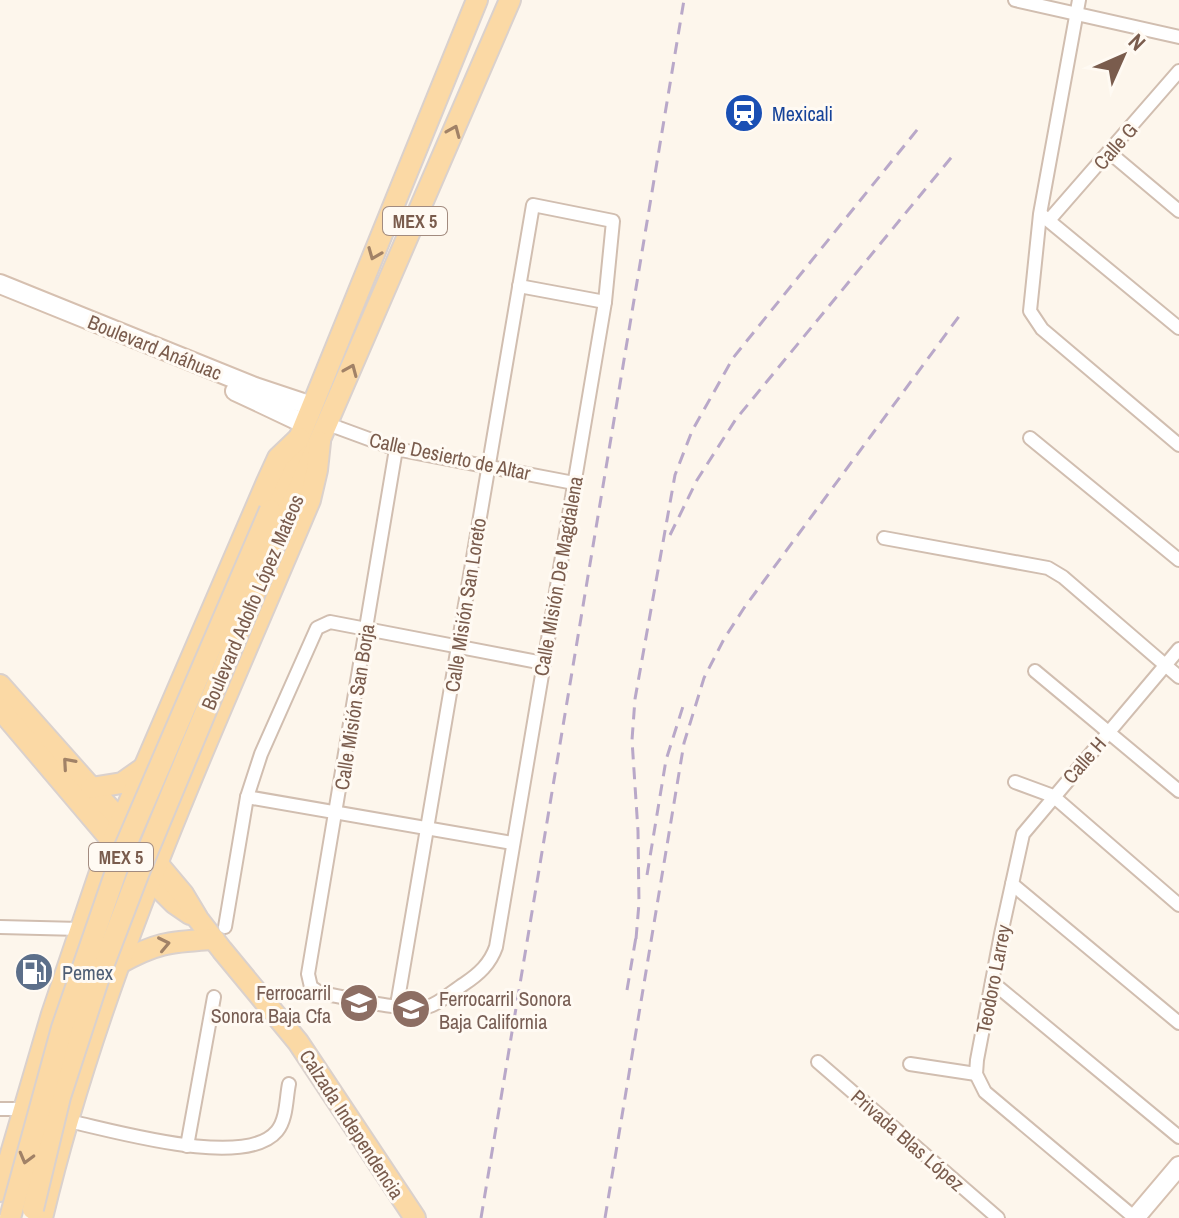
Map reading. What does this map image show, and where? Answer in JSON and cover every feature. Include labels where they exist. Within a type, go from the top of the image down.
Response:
[{"type":"main road","name":"Boulevard Adolfo López Mateos","points":[[35,1215],[60,1097],[100,974],[477,0]]},
{"type":"main road","name":"Boulevard Adolfo López Mateos","points":[[313,427],[510,0]]},
{"type":"main road","name":"Boulevard Anáhuac","points":[[0,284],[255,387],[313,427]]},
{"type":"main road","name":"Boulevard Anáhuac","points":[[0,293],[208,379],[313,427]]},
{"type":"main road","points":[[0,1191],[22,1109],[112,841],[278,458],[313,427]]},
{"type":"main road","points":[[35,1215],[118,964],[310,500],[317,470],[313,427]]},
{"type":"main road","name":"Boulevard Adolfo López Mateos","points":[[10,1218],[62,1028],[122,854],[278,514]]},
{"type":"main road","name":"Calzada Independencia","points":[[0,685],[88,798],[112,841],[183,894],[198,919]]},
{"type":"main road","name":"Calzada Independencia","points":[[0,709],[88,798],[121,821],[174,903],[220,933],[298,1042],[415,1218]]},
{"type":"main road","points":[[103,863],[88,798],[127,780],[145,766]]},
{"type":"main road","points":[[172,828],[183,894]]},
{"type":"main road","points":[[118,964],[146,948],[220,933]]},
{"type":"main road","points":[[1135,1218],[1179,1166]]},
{"type":"street","points":[[1015,0],[1179,37]]},
{"type":"street","points":[[1079,0],[1029,307],[1032,318],[1042,329],[1179,445]]},
{"type":"street","name":"Calle G","points":[[1045,217],[1110,153],[1179,71]]},
{"type":"street","points":[[1168,84],[1179,93]]},
{"type":"street","points":[[1110,153],[1179,211]]},
{"type":"street","name":"Calle Misión San Loreto","points":[[397,1005],[533,205],[614,222]]},
{"type":"street","points":[[1045,217],[1179,328]]},
{"type":"street","name":"Calle Misión De Magdalena","points":[[308,965],[308,982],[320,993],[428,1007],[477,975],[493,956],[605,302],[614,222]]},
{"type":"street","points":[[519,286],[605,302]]},
{"type":"street","name":"Calle Desierto de Altar","points":[[313,427],[396,449],[574,483]]},
{"type":"street","points":[[1030,438],[1179,560]]},
{"type":"street","name":"Calle Misión San Borja","points":[[308,965],[337,811],[396,449]]},
{"type":"street","points":[[884,538],[1048,568],[1063,577],[1179,677]]},
{"type":"street","points":[[220,933],[247,797],[261,754],[314,631],[322,624],[330,622],[543,663]]},
{"type":"street","name":"Calle H","points":[[1012,884],[1023,834],[1179,649]]},
{"type":"street","points":[[1035,671],[1179,791]]},
{"type":"street","points":[[1015,782],[1053,796],[1179,905]]},
{"type":"street","points":[[247,797],[512,843]]},
{"type":"street","points":[[1012,884],[1179,1023]]},
{"type":"street","name":"Teodoro Larrey","points":[[976,1074],[1012,884]]},
{"type":"street","points":[[0,927],[80,929]]},
{"type":"street","points":[[992,982],[1179,1137]]},
{"type":"street","points":[[187,1146],[214,997]]},
{"type":"street","name":"Privada Blas López","points":[[818,1062],[998,1218]]},
{"type":"street","points":[[910,1064],[976,1074],[993,1100],[1135,1218]]},
{"type":"street","points":[[68,1121],[187,1146],[222,1149],[266,1140],[279,1129],[289,1084]]},
{"type":"street","points":[[0,1109],[22,1109]]},
{"type":"railway","points":[[481,1218],[684,0]]},
{"type":"railway","points":[[636,939],[638,831],[632,740],[635,699],[675,475],[692,431],[733,358],[921,125]]},
{"type":"railway","points":[[670,535],[697,480],[736,419],[955,153]]},
{"type":"railway","points":[[605,1218],[684,743],[704,678],[744,608],[960,315]]},
{"type":"railway","points":[[647,875],[666,760],[685,700]]},
{"type":"railway","points":[[627,990],[637,931]]},
{"type":"place","name":"Mexicali","points":[[744,113]]},
{"type":"place","name":"Pemex","points":[[34,972]]},
{"type":"place","name":"Ferrocarril Sonora Baja Cfa","points":[[359,1003]]},
{"type":"place","name":"Ferrocarril Sonora Baja California","points":[[411,1009]]}]
